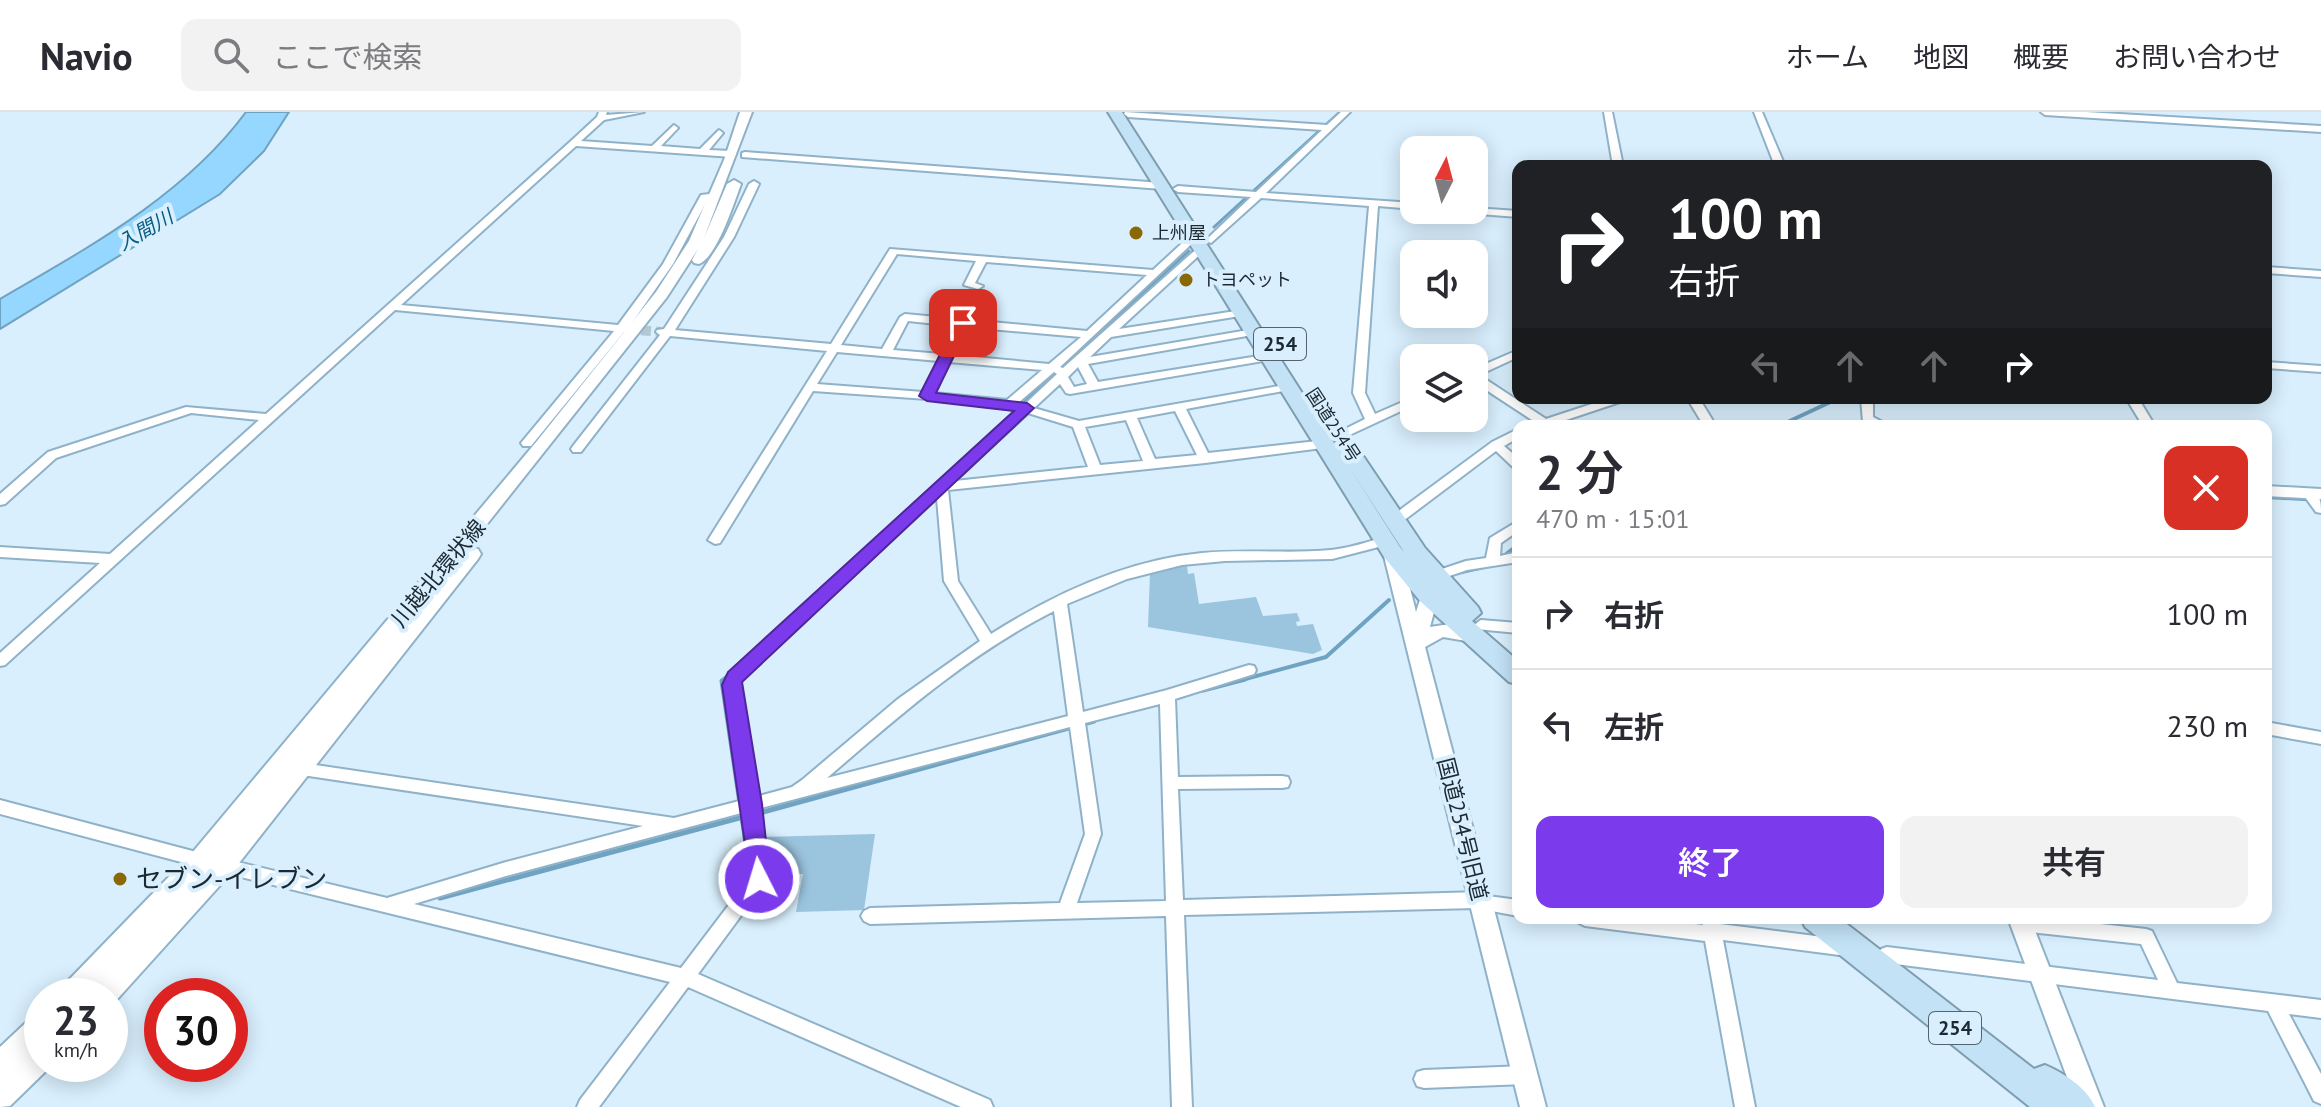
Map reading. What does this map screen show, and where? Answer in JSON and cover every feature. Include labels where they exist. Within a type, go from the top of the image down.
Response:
[{"type":"highway","name":"国道254号","points":[[1123,113],[1333,439],[1389,546]]},
{"type":"highway","name":"国道254号","points":[[1203,241],[1242,313],[1290,387],[1394,521],[1432,586]]},
{"type":"highway","name":"254","points":[[1389,546],[1477,630],[1512,668]]},
{"type":"highway","name":"254","points":[[1477,630],[1512,654]]},
{"type":"highway","name":"254","points":[[1824,924],[2056,1107]]},
{"type":"highway","name":"254","points":[[1848,924],[2078,1107]]},
{"type":"main road","name":"川越北環状線","points":[[119,978],[223,865],[302,769],[667,305],[707,248],[730,197],[746,112]]},
{"type":"main road","name":"川越北環状線","points":[[738,155],[760,112]]},
{"type":"main road","name":"川越北環状線","points":[[88,978],[200,860],[543,445],[662,294],[696,241],[730,197]]},
{"type":"main road","points":[[0,1065],[24,1042]]},
{"type":"main road","points":[[0,1096],[24,1073]]},
{"type":"street","points":[[0,661],[602,115],[640,112]]},
{"type":"street","points":[[587,1107],[759,879],[732,692],[735,677],[940,488],[1019,406],[1060,372],[1082,360],[1203,241],[1259,195],[1346,112]]},
{"type":"street","points":[[1608,112],[1617,160]]},
{"type":"street","points":[[1758,112],[1778,160]]},
{"type":"street","points":[[2045,112],[2321,129]]},
{"type":"street","points":[[1123,113],[1327,128]]},
{"type":"street","points":[[654,149],[674,128]]},
{"type":"street","points":[[702,152],[719,133]]},
{"type":"street","points":[[574,143],[1400,205]]},
{"type":"street","points":[[527,443],[623,329],[675,254],[704,197],[730,197],[754,184]]},
{"type":"street","points":[[577,449],[664,332],[729,237],[730,197]]},
{"type":"street","points":[[1372,420],[1359,393],[1374,203]]},
{"type":"street","points":[[1488,212],[1512,214]]},
{"type":"street","points":[[1060,372],[1090,335],[1155,273],[1203,241]]},
{"type":"street","points":[[715,540],[894,251],[1155,273]]},
{"type":"street","points":[[978,286],[969,285],[982,259]]},
{"type":"street","points":[[2272,270],[2321,274]]},
{"type":"street","points":[[393,307],[623,329]]},
{"type":"street","points":[[1108,335],[1242,313]]},
{"type":"street","points":[[886,352],[905,317],[1090,335]]},
{"type":"street","points":[[927,396],[963,323]]},
{"type":"street","points":[[664,332],[946,358],[1060,372]]},
{"type":"street","points":[[1082,360],[1254,332]]},
{"type":"street","points":[[1488,368],[1512,356]]},
{"type":"street","points":[[1060,372],[1070,391],[1271,357]]},
{"type":"street","points":[[1082,360],[1094,386]]},
{"type":"street","points":[[2272,365],[2321,369]]},
{"type":"street","points":[[1488,386],[1512,404]]},
{"type":"street","points":[[811,387],[1019,406],[1078,425],[1290,387]]},
{"type":"street","points":[[1512,404],[1533,420]]},
{"type":"street","points":[[1555,420],[1604,404]]},
{"type":"street","points":[[940,488],[1205,459],[1333,439],[1400,407]]},
{"type":"street","points":[[1179,408],[1205,459]]},
{"type":"street","points":[[0,501],[52,455],[190,409],[270,418]]},
{"type":"street","points":[[1131,417],[1151,465]]},
{"type":"street","points":[[1078,425],[1096,470]]},
{"type":"street","points":[[1394,521],[1512,436]]},
{"type":"street","points":[[1496,445],[1512,460]]},
{"type":"street","points":[[940,488],[951,581],[989,643]]},
{"type":"street","points":[[2272,491],[2315,494],[2321,509]]},
{"type":"street","points":[[1492,561],[1495,541],[1512,529]]},
{"type":"street","points":[[797,792],[813,782],[871,729],[943,672],[1060,604],[1114,579],[1163,563],[1336,553],[1389,546]]},
{"type":"street","name":"国道254号旧道","points":[[1389,546],[1417,644],[1533,1107]]},
{"type":"street","points":[[0,552],[115,559]]},
{"type":"street","points":[[1417,644],[1432,586],[1492,561],[1512,558]]},
{"type":"street","points":[[1060,604],[1079,719],[1093,834],[1066,910]]},
{"type":"street","points":[[1417,644],[1424,636],[1439,631],[1512,628]]},
{"type":"street","points":[[390,904],[674,823],[748,809],[797,792],[1167,696],[1249,670]]},
{"type":"street","points":[[1167,696],[1182,1107]]},
{"type":"street","points":[[2272,729],[2321,738]]},
{"type":"street","points":[[302,769],[674,823]]},
{"type":"street","points":[[1169,783],[1282,782]]},
{"type":"street","points":[[0,807],[200,860],[684,977],[983,1107]]},
{"type":"street","points":[[870,916],[1173,906],[1481,902],[1512,907]]},
{"type":"street","points":[[1661,924],[1712,928],[1855,949]]},
{"type":"street","points":[[2022,924],[2091,1107]]},
{"type":"street","points":[[2050,924],[2146,937],[2171,989]]},
{"type":"street","points":[[1712,928],[1745,1107]]},
{"type":"street","points":[[1887,955],[2321,1009]]},
{"type":"street","points":[[2274,1003],[2321,1094]]},
{"type":"street","points":[[1424,1079],[1525,1075]]},
{"type":"shaded area","points":[[1187,565],[1188,574],[1194,573],[1199,604],[1256,597],[1263,616],[1297,613],[1300,621],[1296,622],[1297,626],[1313,624],[1322,650],[1313,654],[1148,627],[1150,573]]},
{"type":"shaded area","points":[[875,834],[864,910],[796,912],[803,874],[765,874],[760,837]]},
{"type":"water","name":"入間川","points":[[246,112],[289,112],[264,151],[220,194],[0,329],[0,299],[133,218],[194,169]]},
{"type":"waterway","points":[[1214,227],[1340,112]]},
{"type":"waterway","points":[[1073,357],[1189,251]]},
{"type":"waterway","points":[[748,657],[1076,355]]},
{"type":"waterway","points":[[1792,420],[1826,404]]},
{"type":"waterway","points":[[2272,497],[2321,500]]},
{"type":"waterway","points":[[1501,558],[1512,550]]},
{"type":"waterway","points":[[1457,573],[1484,567]]},
{"type":"waterway","points":[[1238,681],[1326,657],[1389,600]]},
{"type":"waterway","points":[[722,681],[733,671]]},
{"type":"waterway","points":[[1203,690],[1245,679]]},
{"type":"waterway","points":[[722,681],[742,817]]},
{"type":"waterway","points":[[760,813],[1094,721]]},
{"type":"waterway","points":[[440,898],[742,817]]},
{"type":"waterway","points":[[742,817],[749,864]]},
{"type":"tunnel","points":[[626,329],[661,332]]},
{"type":"place","name":"上州屋","points":[[1136,233]]},
{"type":"place","name":"トヨペット","points":[[1186,280]]},
{"type":"place","name":"セブン-イレブン","points":[[120,879]]},
{"type":"route","points":[[759,879],[752,804],[731,685],[735,677],[1027,408],[927,396],[963,323]]}]
